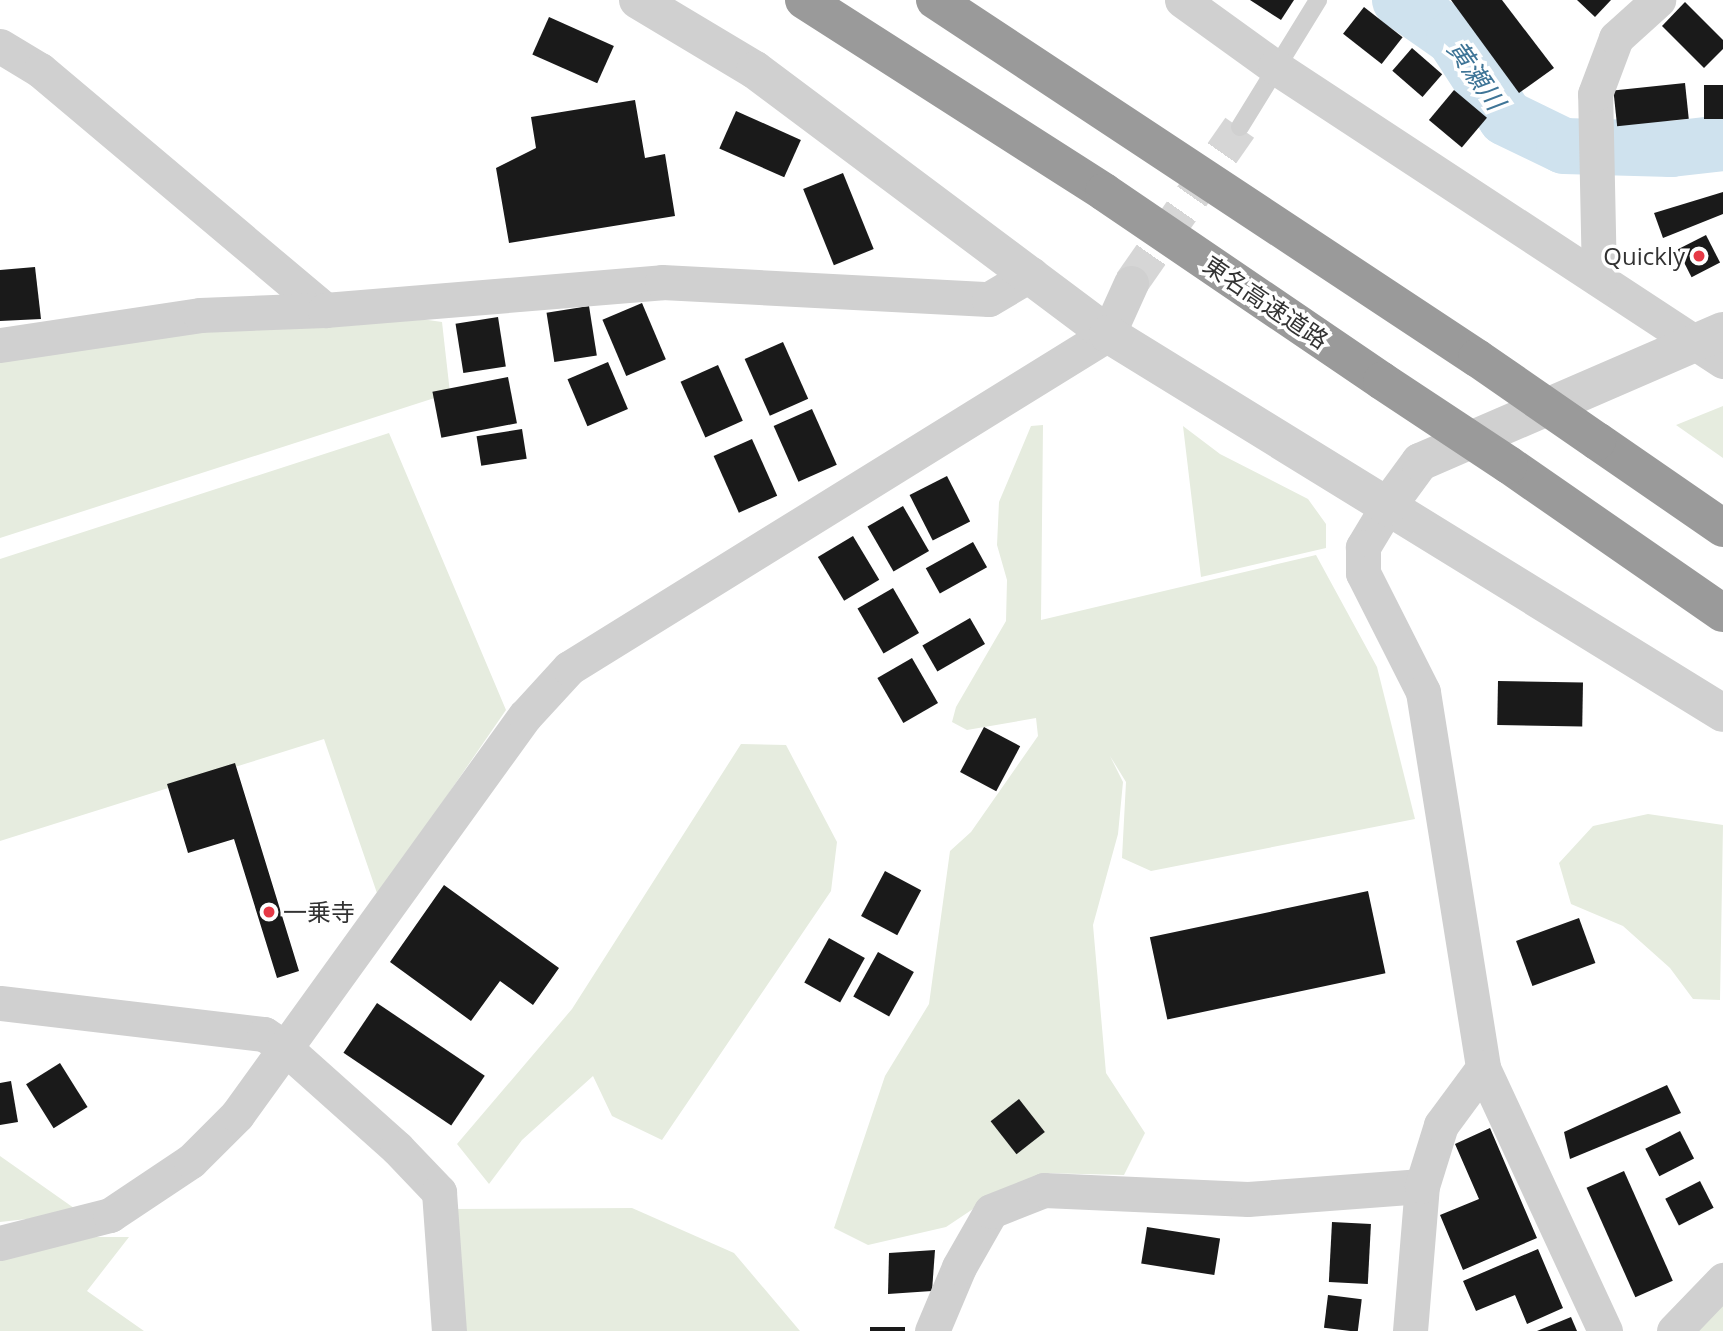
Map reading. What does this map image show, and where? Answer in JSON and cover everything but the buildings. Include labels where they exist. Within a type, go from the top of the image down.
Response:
[{"type":"highway","name":"東名高速道路","points":[[804,0],[1104,192],[1723,612]]},
{"type":"highway","points":[[934,0],[1477,358],[1723,528]]},
{"type":"street","points":[[638,0],[755,70],[1108,334],[1723,713]]},
{"type":"street","points":[[1182,0],[1275,67],[1598,279],[1714,346]]},
{"type":"street","points":[[1598,279],[1595,94],[1616,38],[1658,0]]},
{"type":"street","points":[[0,46],[40,70],[325,310]]},
{"type":"street","points":[[0,345],[200,315],[325,310],[662,282],[989,299],[1031,274]]},
{"type":"street","points":[[0,1243],[110,1215],[191,1161],[237,1115],[284,1046],[525,716],[569,668],[1108,334],[1131,283]]},
{"type":"street","points":[[1605,1331],[1483,1068],[1423,692],[1363,573],[1363,547],[1387,507],[1420,462],[1714,346]]},
{"type":"street","points":[[0,1003],[264,1034],[284,1046],[397,1148],[439,1192],[449,1331]]},
{"type":"street","points":[[1410,1331],[1422,1186],[1441,1125],[1483,1068]]},
{"type":"street","points":[[932,1331],[958,1267],[991,1211],[1044,1190],[1248,1199],[1422,1186]]},
{"type":"street","points":[[1674,1331],[1723,1280]]},
{"type":"lane","points":[[1240,127],[1318,0]]},
{"type":"shaded area","points":[[317,304],[442,322],[450,393],[0,538],[0,353]]},
{"type":"shaded area","points":[[1723,406],[1723,458],[1676,425]]},
{"type":"shaded area","points":[[1043,425],[1041,620],[1316,555],[1377,667],[1415,819],[1151,871],[1122,858],[1126,782],[1110,756],[1123,782],[1118,834],[1093,925],[1106,1073],[1145,1133],[1124,1175],[1042,1173],[991,1197],[946,1227],[868,1245],[834,1228],[885,1076],[929,1004],[950,851],[971,832],[1038,736],[1036,718],[967,730],[952,722],[956,707],[1006,621],[1007,580],[997,545],[999,502],[1031,426]]},
{"type":"shaded area","points":[[1183,426],[1220,454],[1308,499],[1326,524],[1326,548],[1201,577]]},
{"type":"shaded area","points":[[389,433],[506,710],[378,896],[324,739],[0,841],[0,559]]},
{"type":"shaded area","points":[[741,744],[786,745],[837,842],[831,891],[662,1140],[612,1116],[593,1076],[522,1140],[489,1184],[457,1144],[572,1009]]},
{"type":"shaded area","points":[[1648,814],[1723,825],[1720,1000],[1693,999],[1670,968],[1623,926],[1571,904],[1559,863],[1593,826]]},
{"type":"shaded area","points":[[0,1156],[81,1213],[0,1222]]},
{"type":"shaded area","points":[[632,1208],[734,1253],[800,1331],[452,1331],[448,1209]]},
{"type":"shaded area","points":[[32,1237],[129,1237],[87,1291],[144,1331],[0,1331],[0,1246]]},
{"type":"shaded area","points":[[1723,1280],[1723,1331],[1669,1331]]},
{"type":"waterway","name":"黄瀬川","points":[[1400,0],[1454,38],[1506,118],[1564,146],[1671,149],[1723,143]]},
{"type":"tunnel","points":[[1131,283],[1240,127]]},
{"type":"place","name":"Quickly","points":[[1699,256]]},
{"type":"place","name":"一乗寺","points":[[269,912]]}]
